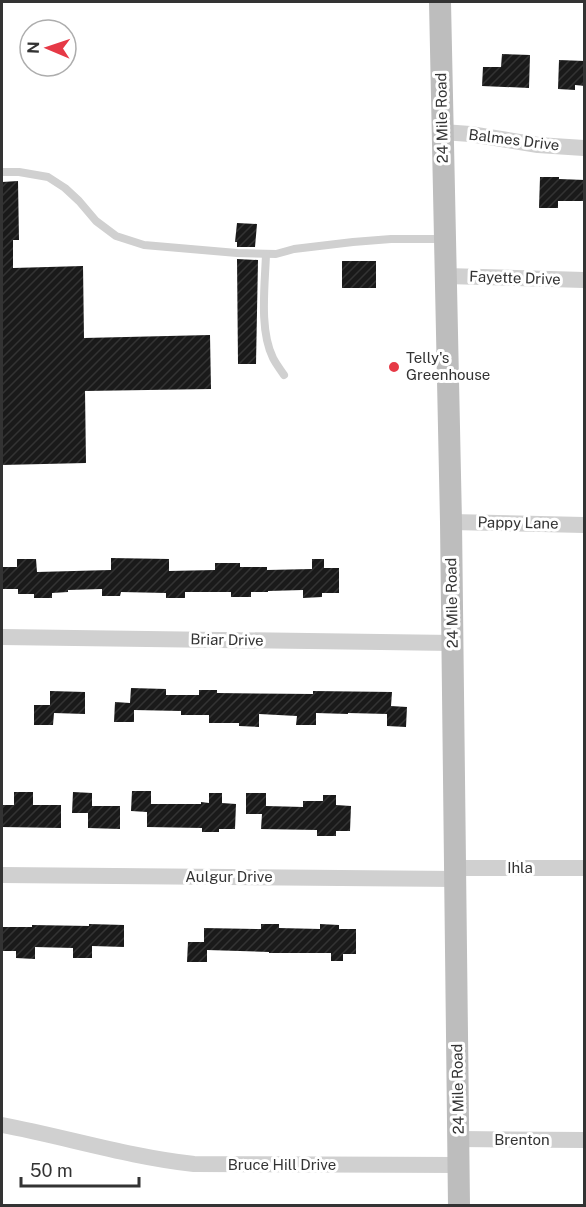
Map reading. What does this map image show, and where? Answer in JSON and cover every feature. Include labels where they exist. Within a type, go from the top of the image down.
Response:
[{"type":"street","name":"24 Mile Road","points":[[440,2],[453,642],[459,1206]]},
{"type":"street","name":"Balmes Drive","points":[[443,132],[538,145],[585,148]]},
{"type":"street","name":"Fayette Drive","points":[[446,276],[585,280]]},
{"type":"street","name":"Pappy Lane","points":[[451,522],[585,525]]},
{"type":"street","name":"Briar Drive","points":[[2,638],[453,642]]},
{"type":"street","name":"Ihla","points":[[456,873],[585,868]]},
{"type":"street","name":"Aulgur Drive","points":[[2,875],[456,873]]},
{"type":"street","name":"Bruce Hill Drive","points":[[2,1125],[130,1155],[194,1164],[459,1165]]},
{"type":"street","name":"Brenton","points":[[459,1139],[585,1140]]},
{"type":"lane","points":[[2,172],[19,172],[48,177],[65,188],[96,220],[116,236],[144,244],[276,254],[294,249],[353,242],[445,239]]},
{"type":"lane","points":[[266,254],[266,335],[273,357],[284,375]]},
{"type":"building","points":[[502,54],[530,55],[529,88],[482,86],[483,67],[501,67]]},
{"type":"building","points":[[559,60],[585,61],[585,86],[575,85],[575,90],[558,89]]},
{"type":"building","points":[[540,177],[585,180],[585,201],[558,201],[558,208],[539,208]]},
{"type":"building","points":[[18,181],[19,240],[13,240],[13,268],[83,266],[84,338],[210,335],[211,389],[85,391],[86,463],[2,465],[2,182]]},
{"type":"building","points":[[237,223],[257,224],[255,247],[237,247],[237,242],[235,242]]},
{"type":"building","points":[[237,259],[258,260],[256,364],[238,364]]},
{"type":"building","points":[[342,261],[376,261],[376,288],[342,288]]},
{"type":"building","points":[[111,558],[169,559],[169,571],[215,570],[215,563],[240,563],[240,567],[267,567],[267,570],[312,569],[312,559],[324,559],[324,568],[339,568],[339,593],[322,593],[322,597],[303,598],[303,590],[251,592],[251,597],[231,597],[231,592],[185,592],[185,598],[166,598],[166,593],[121,592],[120,596],[102,596],[102,589],[68,590],[68,592],[52,593],[52,598],[34,598],[34,594],[18,594],[18,589],[2,589],[2,567],[17,567],[17,559],[36,559],[37,572],[111,570]]},
{"type":"building","points":[[131,688],[166,689],[166,695],[199,695],[199,690],[217,690],[217,693],[313,694],[313,691],[392,692],[391,706],[407,707],[406,727],[387,726],[387,714],[348,713],[316,713],[316,725],[296,725],[297,716],[259,714],[259,727],[239,726],[239,723],[209,723],[209,715],[181,715],[181,711],[134,710],[134,722],[114,722],[115,702],[130,703]]},
{"type":"building","points":[[50,691],[85,692],[85,714],[54,713],[53,725],[34,725],[34,705],[50,705]]},
{"type":"building","points":[[132,791],[151,791],[151,804],[209,803],[209,793],[222,793],[222,803],[236,804],[235,829],[202,832],[202,828],[147,827],[147,812],[131,811]]},
{"type":"building","points":[[14,792],[33,792],[33,805],[61,805],[61,828],[2,827],[2,805],[14,805]]},
{"type":"building","points":[[73,792],[92,793],[92,806],[120,806],[120,829],[88,828],[88,813],[72,813]]},
{"type":"building","points":[[246,793],[266,793],[266,806],[303,807],[303,801],[323,801],[323,795],[336,795],[336,805],[351,806],[350,831],[336,831],[336,836],[317,836],[317,830],[261,829],[262,814],[246,814]]},
{"type":"building","points":[[89,924],[124,925],[124,947],[92,946],[92,958],[73,958],[73,948],[35,947],[35,959],[16,958],[16,951],[2,951],[2,927],[89,926]]},
{"type":"building","points":[[261,924],[279,924],[279,928],[320,929],[320,924],[339,925],[339,929],[356,929],[356,954],[343,954],[343,961],[331,961],[331,953],[207,950],[207,962],[187,962],[188,942],[204,942],[204,928],[261,929]]},
{"type":"place","name":"Telly's Greenhouse","points":[[394,367]]}]
